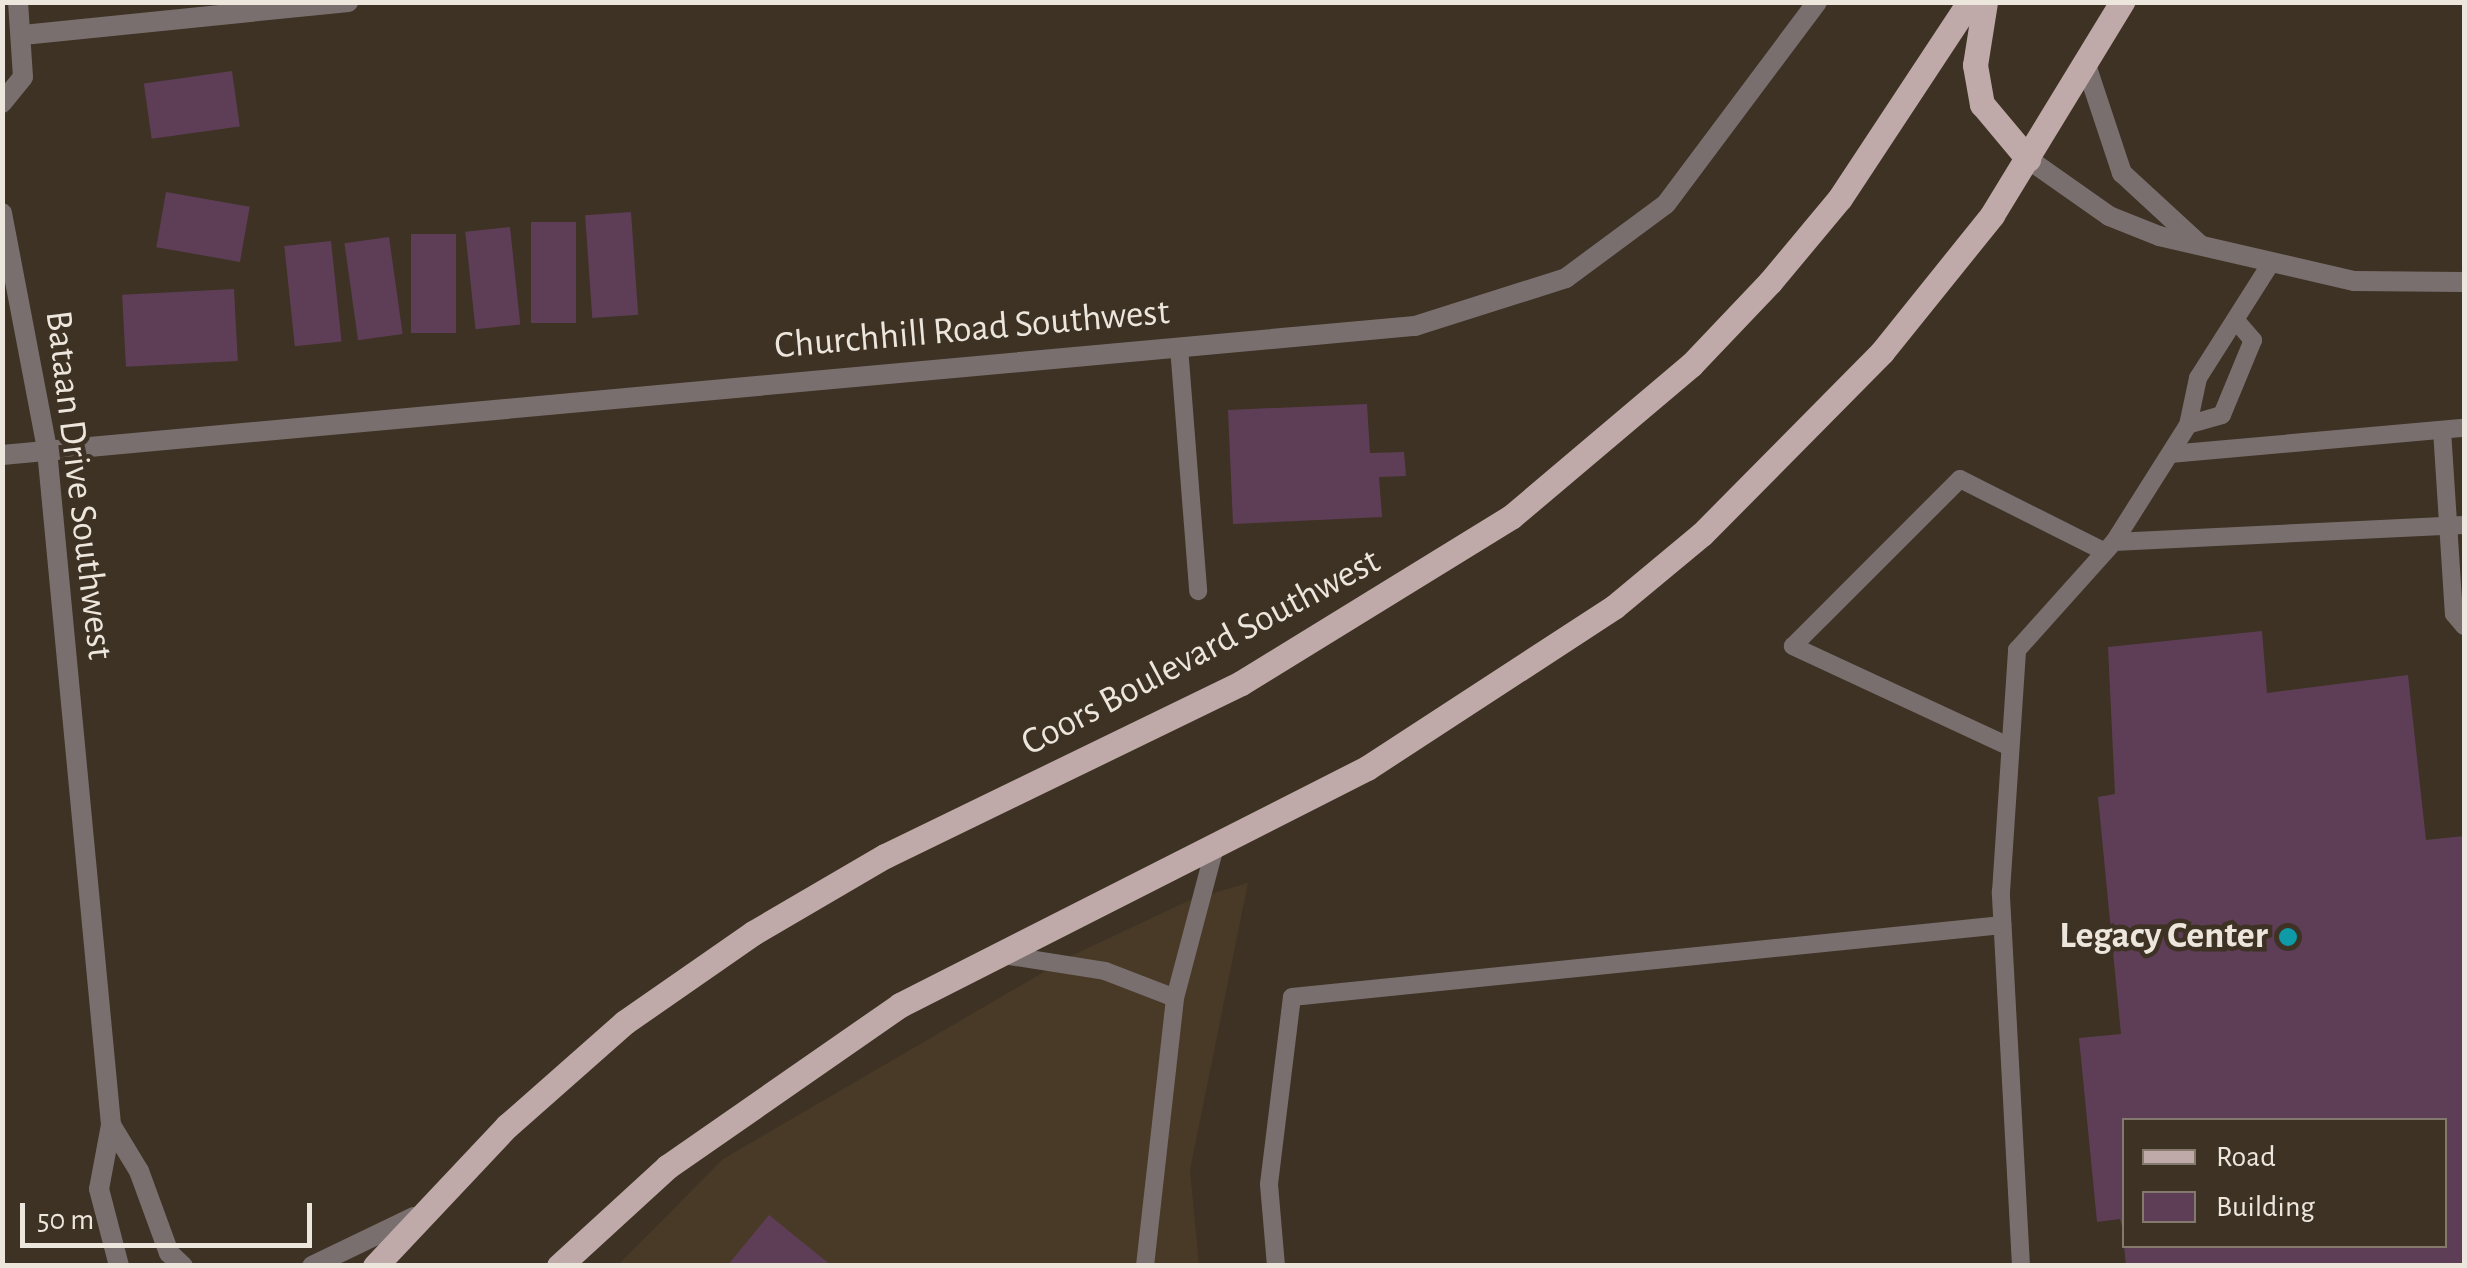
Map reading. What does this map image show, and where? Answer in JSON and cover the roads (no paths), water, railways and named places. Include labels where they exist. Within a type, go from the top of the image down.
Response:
[{"type":"main road","name":"Coors Boulevard Southwest","points":[[375,1266],[414,1216],[625,1022],[753,933],[885,856],[1241,683],[1511,516],[1691,365],[1770,282],[1840,198],[1970,2]]},
{"type":"main road","points":[[1986,2],[1976,31],[1982,104],[2028,159]]},
{"type":"main road","points":[[559,1266],[667,1168],[783,1081],[997,954],[1215,847],[1488,695],[1702,534],[1882,352],[2028,159],[2087,68],[2122,2]]},
{"type":"street","points":[[2,103],[23,78],[18,2]]},
{"type":"street","points":[[23,34],[348,2]]},
{"type":"street","name":"Churchhill Road Southwest","points":[[2,454],[1415,326],[1566,278],[1666,204],[1817,2]]},
{"type":"street","points":[[2087,68],[2122,173],[2200,246]]},
{"type":"street","points":[[2028,159],[2109,216],[2269,266],[2354,281],[2464,282]]},
{"type":"street","name":"Bataan Drive Southwest","points":[[2,213],[47,450],[111,1125],[98,1189],[119,1266]]},
{"type":"street","name":"Bataan Drive Southwest","points":[[111,1125],[139,1171],[156,1228],[183,1266]]},
{"type":"street","points":[[312,1266],[414,1216]]},
{"type":"lane","points":[[2021,1266],[2002,925],[2006,745],[2017,650],[2110,547],[2188,425],[2198,378],[2238,323],[2269,266]]},
{"type":"lane","points":[[2188,425],[2222,415],[2253,340],[2238,323]]},
{"type":"lane","points":[[1179,346],[1198,592]]},
{"type":"lane","points":[[2170,454],[2464,428]]},
{"type":"lane","points":[[2442,430],[2458,525],[2454,614],[2464,626]]},
{"type":"lane","points":[[2006,745],[1793,646],[1960,479],[2110,547],[2458,525]]},
{"type":"lane","points":[[1145,1266],[1175,998],[1215,847]]},
{"type":"lane","points":[[1276,1266],[1269,1184],[1292,996],[2002,925]]},
{"type":"lane","points":[[997,954],[1105,971],[1175,998]]},
{"type":"place","name":"Legacy Center","points":[[2288,937]]}]
